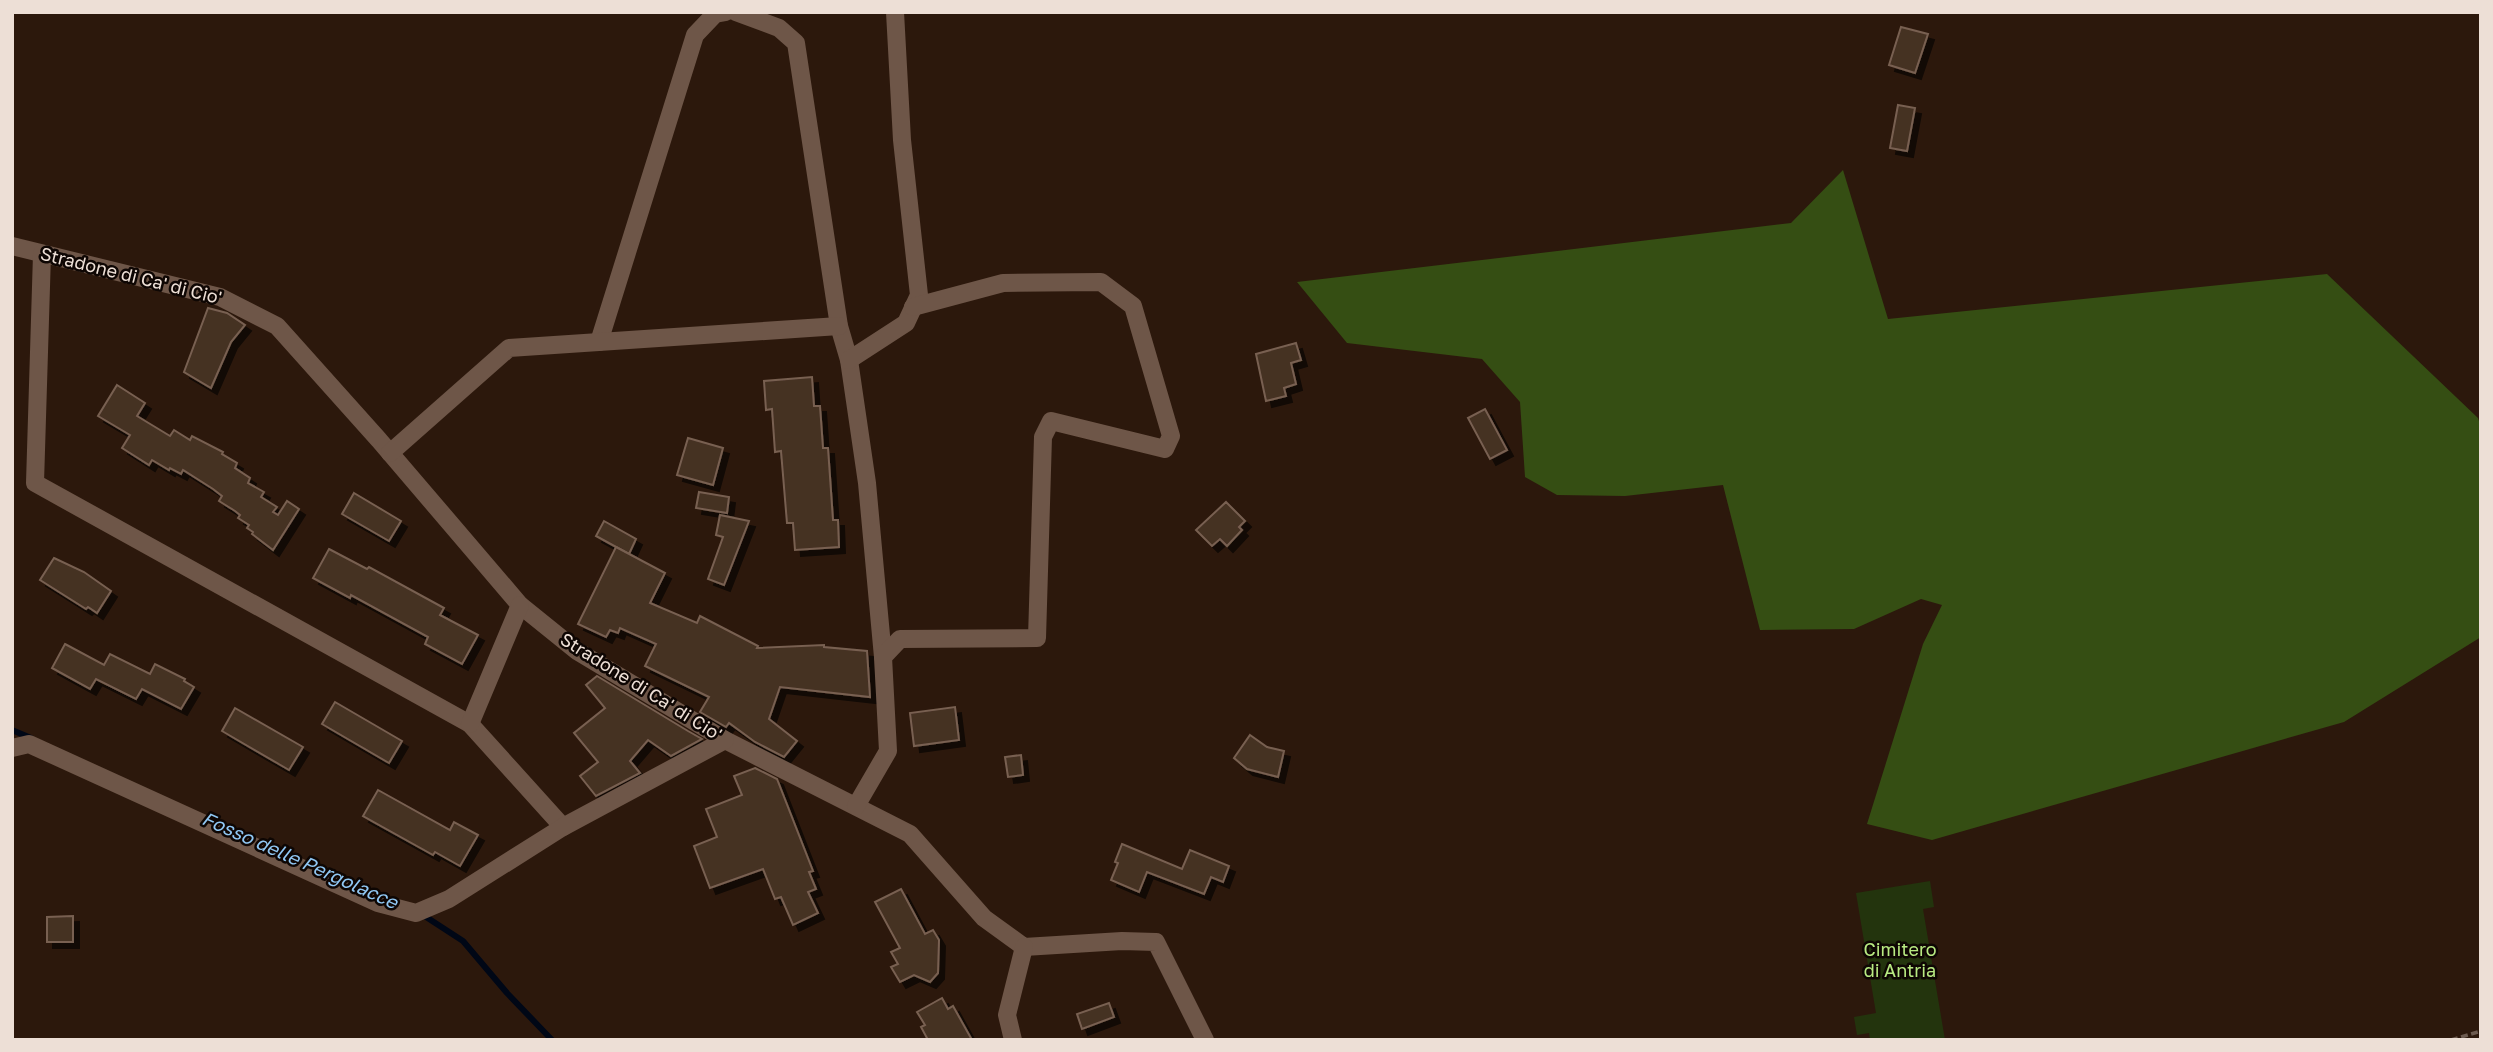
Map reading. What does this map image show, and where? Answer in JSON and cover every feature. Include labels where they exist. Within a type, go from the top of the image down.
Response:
[{"type":"street","points":[[599,342],[695,35],[715,14],[726,12]]},
{"type":"street","points":[[736,12],[779,28],[796,43],[839,326],[849,360],[867,483],[883,657],[888,751],[856,806]]},
{"type":"street","points":[[849,360],[906,323],[919,295],[902,140],[895,12]]},
{"type":"street","name":"Stradone di Ca' di Cio'","points":[[12,246],[220,297],[277,326],[520,605],[577,651],[725,740],[910,834],[984,918],[1024,947]]},
{"type":"street","points":[[42,254],[35,483],[470,724],[563,827]]},
{"type":"street","points":[[883,657],[900,639],[1037,638],[1043,437],[1051,421],[1165,449],[1171,436],[1133,306],[1101,282],[1003,283],[913,307]]},
{"type":"street","points":[[390,453],[509,348],[839,326]]},
{"type":"street","points":[[470,724],[520,605]]},
{"type":"street","points":[[12,748],[29,744],[378,903],[416,913],[449,899],[563,827],[725,740]]},
{"type":"street","points":[[1013,1040],[1007,1015],[1024,947],[1122,941],[1156,942],[1205,1040]]},
{"type":"path","points":[[2451,1040],[2481,1031]]},
{"type":"green space","points":[[1843,170],[1888,319],[2327,274],[2478,418],[2481,428],[2481,637],[2344,722],[1932,840],[1867,824],[1923,644],[1942,605],[1921,599],[1854,629],[1760,630],[1723,485],[1625,496],[1557,495],[1525,477],[1520,402],[1482,359],[1347,343],[1297,282],[1791,223]]},
{"type":"green space","name":"Cimitero di Antria","points":[[1930,881],[1934,907],[1923,909],[1945,1040],[1870,1040],[1869,1033],[1857,1035],[1854,1017],[1876,1013],[1856,893]]},
{"type":"building","points":[[1901,27],[1928,34],[1915,73],[1889,65]]},
{"type":"building","points":[[1898,105],[1915,108],[1907,151],[1890,148]]},
{"type":"building","points":[[208,308],[227,313],[245,325],[231,342],[211,388],[184,372]]},
{"type":"building","points":[[1296,343],[1301,360],[1291,363],[1296,384],[1284,388],[1286,396],[1266,401],[1256,354]]},
{"type":"building","points":[[812,377],[814,406],[820,406],[823,448],[828,448],[833,520],[838,520],[839,547],[795,550],[793,523],[787,523],[781,451],[775,452],[772,409],[766,410],[764,381]]},
{"type":"building","points":[[117,385],[145,403],[137,416],[170,436],[174,430],[190,440],[192,436],[223,452],[222,454],[237,463],[235,468],[250,478],[248,483],[264,492],[261,497],[277,507],[273,512],[278,515],[287,501],[299,509],[273,550],[252,534],[247,528],[249,525],[238,518],[240,515],[219,501],[222,496],[213,489],[183,470],[181,474],[152,460],[149,465],[122,448],[130,435],[98,416]]},
{"type":"building","points":[[1485,409],[1507,450],[1490,459],[1468,418]]},
{"type":"building","points":[[688,438],[723,448],[713,485],[677,475]]},
{"type":"building","points":[[699,492],[729,497],[727,513],[696,508]]},
{"type":"building","points":[[354,493],[401,521],[389,541],[342,514]]},
{"type":"building","points":[[1226,502],[1245,521],[1239,527],[1242,530],[1227,546],[1220,539],[1212,546],[1196,530]]},
{"type":"building","points":[[720,515],[749,521],[724,585],[708,579],[723,537],[716,535]]},
{"type":"building","points":[[604,521],[636,539],[629,554],[596,536]]},
{"type":"building","points":[[616,547],[665,573],[650,603],[697,623],[700,616],[758,646],[757,648],[824,645],[867,651],[870,697],[780,687],[769,719],[797,741],[784,757],[755,742],[729,723],[726,727],[700,712],[709,697],[645,666],[656,644],[620,628],[618,633],[610,630],[606,637],[578,624]]},
{"type":"building","points":[[329,549],[367,569],[369,567],[444,608],[440,615],[478,635],[462,664],[425,644],[428,637],[351,595],[350,598],[313,578]]},
{"type":"building","points":[[54,558],[84,572],[111,591],[97,613],[40,580]]},
{"type":"building","points":[[65,644],[104,665],[110,654],[150,674],[155,664],[185,679],[184,681],[194,687],[181,709],[142,689],[136,699],[96,679],[90,689],[52,668]]},
{"type":"building","points":[[597,676],[702,739],[671,756],[648,740],[630,761],[640,773],[596,796],[580,776],[598,762],[574,733],[605,708],[586,685]]},
{"type":"building","points":[[335,702],[402,741],[389,763],[322,724]]},
{"type":"building","points":[[955,707],[959,740],[914,746],[910,713]]},
{"type":"building","points":[[235,708],[303,747],[289,770],[222,731]]},
{"type":"building","points":[[1250,735],[1267,747],[1284,751],[1278,777],[1247,769],[1234,758]]},
{"type":"building","points":[[1021,755],[1023,775],[1008,777],[1005,757]]},
{"type":"building","points":[[755,768],[777,779],[813,871],[809,872],[816,889],[808,892],[818,913],[793,925],[781,897],[775,899],[763,869],[710,888],[694,846],[717,837],[706,809],[742,795],[734,776]]},
{"type":"building","points":[[378,790],[450,830],[454,822],[478,835],[460,866],[435,852],[433,855],[363,816]]},
{"type":"building","points":[[1122,844],[1182,869],[1190,850],[1229,866],[1223,882],[1211,877],[1204,894],[1147,872],[1139,892],[1111,880]]},
{"type":"building","points":[[901,889],[925,934],[933,930],[939,940],[938,973],[930,982],[914,975],[900,982],[891,967],[898,964],[891,952],[900,948],[875,902]]},
{"type":"building","points":[[73,916],[73,942],[47,942],[47,917]]},
{"type":"building","points":[[942,998],[948,1009],[953,1006],[972,1040],[928,1040],[921,1027],[925,1025],[917,1012]]},
{"type":"building","points":[[1109,1003],[1114,1017],[1082,1029],[1077,1014]]},
{"type":"waterway","name":"Fosso delle Pergolacce","points":[[12,730],[31,738]]},
{"type":"waterway","name":"Fosso delle Pergolacce","points":[[423,915],[463,941],[552,1040]]}]
